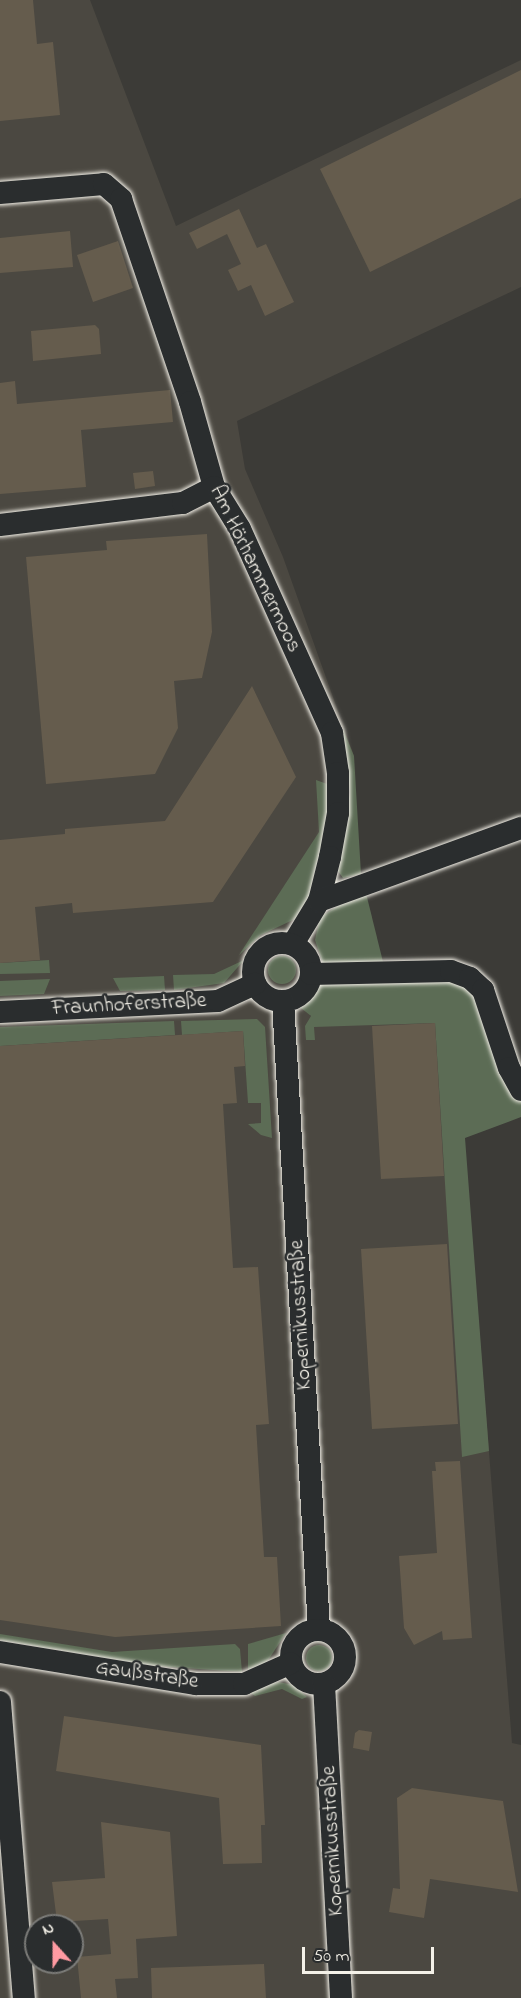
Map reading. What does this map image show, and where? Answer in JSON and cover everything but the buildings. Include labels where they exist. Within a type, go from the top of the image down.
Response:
[{"type":"street","name":"Am Hörhammermoos","points":[[0,193],[86,184],[104,184],[116,193],[190,402],[214,487],[248,547],[332,733],[338,773],[338,813],[320,901],[293,944]]},
{"type":"street","points":[[0,525],[183,502],[214,487]]},
{"type":"street","points":[[320,901],[521,828]]},
{"type":"street","points":[[277,942],[293,944],[307,956],[311,974],[302,993],[283,1001],[266,997],[255,984],[252,969],[258,954],[277,942]]},
{"type":"street","points":[[311,974],[451,971],[470,978],[483,990],[509,1068],[521,1090]]},
{"type":"street","name":"Fraunhoferstraße","points":[[0,1012],[218,1001],[255,984]]},
{"type":"street","name":"Kopernikusstraße","points":[[283,1001],[319,1630]]},
{"type":"street","points":[[319,1630],[336,1636],[345,1650],[339,1676],[324,1684],[307,1682],[291,1663],[297,1640],[319,1630]]},
{"type":"street","name":"Gaußstraße","points":[[0,1652],[196,1684],[244,1684],[291,1663]]},
{"type":"street","name":"Kopernikusstraße","points":[[324,1684],[341,1998]]},
{"type":"street","points":[[0,1702],[24,1998]]},
{"type":"shaded area","points":[[0,0],[90,0],[176,226],[521,60],[521,287],[237,421],[245,469],[283,557],[354,756],[310,1016],[454,1009],[512,1743],[521,1745],[521,1998],[0,1998]]},
{"type":"green space","points":[[343,729],[354,756],[361,874],[343,878],[338,871],[350,792]]},
{"type":"green space","points":[[316,780],[330,785],[329,815],[308,900],[297,918],[261,935],[239,955],[319,832]]},
{"type":"green space","points":[[365,889],[384,966],[323,964],[315,940],[320,917]]},
{"type":"green space","points":[[282,956],[292,960],[296,970],[292,980],[282,984],[272,980],[268,970],[272,960]]},
{"type":"green space","points":[[49,960],[50,973],[0,974],[0,963]]},
{"type":"green space","points":[[244,960],[224,983],[174,990],[173,975],[214,974]]},
{"type":"green space","points":[[164,976],[165,990],[120,991],[113,978]]},
{"type":"green space","points":[[449,977],[471,987],[521,1099],[521,1117],[465,1138],[489,1451],[462,1457],[435,1023],[314,1027],[315,1040],[306,1040],[305,1026],[311,1016],[301,1008],[319,985],[331,980]]},
{"type":"green space","points":[[50,979],[44,994],[0,996],[0,981]]},
{"type":"green space","points":[[257,1019],[265,1027],[272,1138],[261,1135],[248,1124],[261,1123],[261,1103],[248,1103],[243,1031],[182,1035],[181,1021]]},
{"type":"green space","points":[[174,1021],[175,1035],[0,1046],[0,1027]]},
{"type":"green space","points":[[286,1633],[267,1662],[248,1670],[248,1644]]},
{"type":"green space","points":[[0,1634],[112,1652],[235,1644],[240,1649],[242,1672],[156,1666],[0,1640]]},
{"type":"green space","points":[[319,1645],[328,1649],[332,1658],[328,1667],[319,1671],[310,1667],[306,1658],[310,1649]]},
{"type":"green space","points":[[278,1682],[294,1685],[307,1697],[302,1699],[282,1689],[255,1696],[249,1691],[249,1688]]}]
